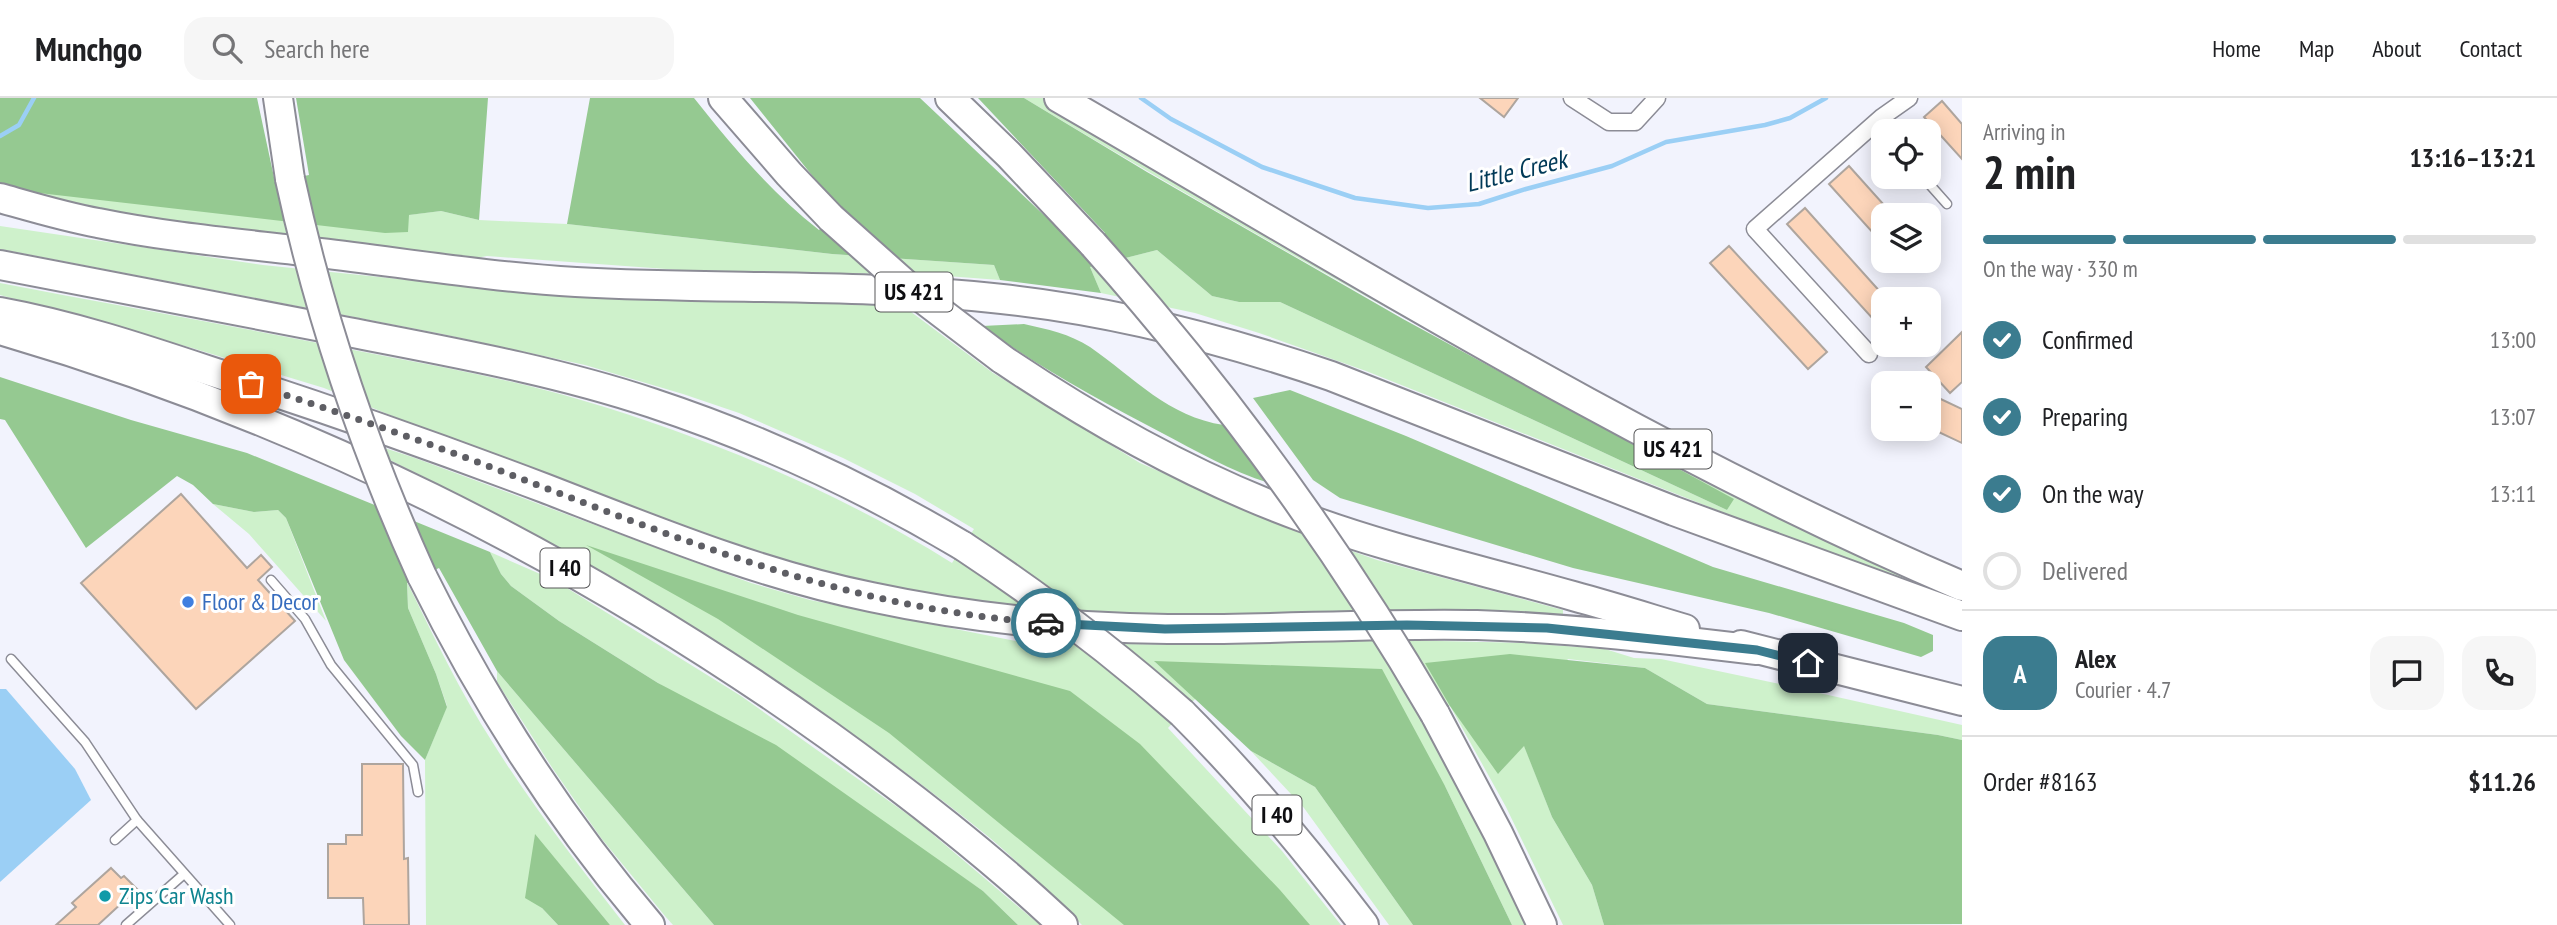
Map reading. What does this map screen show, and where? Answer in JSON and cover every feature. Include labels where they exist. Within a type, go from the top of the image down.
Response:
[{"type":"highway","points":[[278,98],[290,179],[315,285],[347,394],[382,486],[422,576],[477,679],[530,766],[569,822],[650,925]]},
{"type":"highway","name":"US 421","points":[[723,98],[831,218],[914,292],[1002,359],[1096,420],[1145,447],[1301,517],[1408,552],[1572,595],[1757,650],[1962,701]]},
{"type":"highway","points":[[950,98],[1009,155],[1093,244],[1202,371],[1271,461],[1369,604],[1435,714],[1498,833],[1542,925]]},
{"type":"highway","name":"US 421","points":[[1059,98],[1619,420],[1770,498],[1962,586]]},
{"type":"highway","points":[[0,198],[97,223]]},
{"type":"highway","points":[[0,213],[489,274],[658,285],[942,293],[1055,305],[1144,321],[1223,341],[1331,376],[1686,516],[1962,617]]},
{"type":"highway","name":"I 40","points":[[0,265],[471,356],[607,389],[705,421],[810,464],[881,499],[963,546],[1077,625],[1182,713],[1253,786],[1326,874],[1364,925]]},
{"type":"highway","points":[[0,312],[143,349],[305,401],[467,458],[694,545],[813,583],[879,599],[980,616],[1089,626],[1236,629],[1488,626],[1618,634],[1757,650]]},
{"type":"highway","name":"I 40","points":[[0,330],[113,365],[283,431],[426,496],[576,574],[721,662],[860,759],[956,833],[1063,925]]},
{"type":"street","points":[[1572,98],[1609,122],[1635,122],[1657,98]]},
{"type":"street","points":[[1886,119],[1899,103],[1909,98]]},
{"type":"street","points":[[1869,354],[1755,229],[1871,135]]},
{"type":"lane","points":[[1934,189],[1947,204]]},
{"type":"lane","points":[[271,580],[305,619],[331,665],[413,765],[418,792]]},
{"type":"lane","points":[[11,659],[85,742],[137,820],[230,925]]},
{"type":"lane","points":[[115,840],[137,820]]},
{"type":"lane","points":[[126,925],[184,874]]},
{"type":"green space","points":[[0,98],[257,98],[275,182],[309,175],[296,98],[488,98],[479,220],[441,211],[409,215],[408,232],[385,233],[0,187]]},
{"type":"green space","points":[[590,98],[694,98],[752,167],[819,230],[839,209],[750,98],[920,98],[1084,253],[1105,233],[978,98],[1024,98],[1403,319],[1734,499],[1727,510],[1280,302],[1239,302],[1212,296],[1157,250],[1090,267],[1101,293],[1000,280],[994,265],[832,254],[567,224]]},
{"type":"green space","points":[[1024,98],[1043,98],[1742,495],[1932,585],[1933,590],[1747,522],[1366,371],[1195,313],[1101,293],[1090,267],[1157,250],[1212,296],[1239,302],[1280,302],[1727,510],[1733,499],[1288,252]]},
{"type":"green space","points":[[13,190],[408,215],[441,211],[479,220],[567,224],[832,254],[994,265],[1000,280],[933,275],[680,270],[487,256],[470,259],[208,226],[41,201]]},
{"type":"green space","points":[[0,226],[263,265],[486,288],[729,299],[899,303],[993,373],[1140,463],[1301,533],[1377,560],[1563,610],[1563,618],[1158,618],[1019,611],[885,590],[716,542],[324,388],[0,295],[0,283],[452,369],[581,400],[677,431],[772,469],[865,513],[952,563],[974,529],[915,494],[843,458],[739,413],[585,365],[442,334],[0,249]]},
{"type":"green space","points":[[1024,324],[1058,332],[1082,342],[1169,405],[1204,421],[1224,425],[1269,483],[1214,460],[1116,409],[1047,369],[982,326]]},
{"type":"green space","points":[[0,377],[131,420],[247,453],[490,552],[501,574],[511,586],[559,621],[658,683],[776,745],[983,891],[1018,925],[714,925],[497,671],[439,568],[407,583],[408,608],[447,707],[425,760],[401,736],[344,660],[286,518],[278,510],[254,512],[213,504],[193,485],[177,476],[86,548],[5,420],[0,419]]},
{"type":"green space","points":[[1290,390],[1406,436],[1713,567],[1904,623],[1933,635],[1933,651],[1921,657],[1769,613],[1573,568],[1340,498],[1313,480],[1253,398]]},
{"type":"green space","points":[[348,436],[415,458],[751,583],[810,600],[1026,643],[1209,645],[1441,641],[1526,643],[1605,649],[1634,658],[1661,659],[1962,725],[1962,740],[1707,704],[1645,668],[1568,659],[1499,773],[1524,745],[1552,817],[1592,885],[1604,925],[1563,925],[1506,807],[1450,706],[1424,720],[1530,925],[1512,925],[1445,786],[1155,662],[1196,698],[1168,728],[1282,851],[1341,925],[1082,925],[990,838],[839,724],[761,671],[599,572],[517,526],[349,440]]},
{"type":"green space","points":[[213,504],[254,512],[278,510],[286,518],[326,621],[249,534]]},
{"type":"green space","points":[[586,545],[798,615],[1070,691],[1140,744],[1310,925],[1124,925],[889,733],[718,619]]},
{"type":"green space","points":[[490,552],[554,580],[741,696],[917,821],[1040,925],[1018,925],[983,891],[890,828],[559,621],[511,586],[501,574]]},
{"type":"green space","points":[[407,582],[458,684],[508,767],[625,925],[610,925],[535,835],[533,854],[542,908],[558,925],[426,925],[425,760],[447,706],[408,608]]},
{"type":"green space","points":[[1510,654],[1645,668],[1707,704],[1962,740],[1962,924],[1604,925],[1592,885],[1552,817],[1524,746],[1498,774],[1450,706],[1425,663]]},
{"type":"green space","points":[[1154,661],[1382,669],[1445,786],[1512,925],[1413,925],[1315,787],[1251,751]]},
{"type":"green space","points":[[497,671],[714,925],[673,925],[665,916],[601,838],[553,769],[497,682]]},
{"type":"green space","points":[[1251,751],[1315,787],[1413,925],[1389,925],[1304,808]]},
{"type":"green space","points":[[535,834],[610,925],[558,925],[542,908],[525,898]]},
{"type":"water","points":[[0,689],[6,689],[75,769],[91,800],[0,882]]},
{"type":"building","points":[[1480,98],[1518,98],[1504,117]]},
{"type":"building","points":[[1942,101],[1962,124],[1962,159],[1941,136],[1941,119],[1924,117]]},
{"type":"building","points":[[1849,166],[1882,203],[1871,203],[1871,231],[1829,184]]},
{"type":"building","points":[[1805,208],[1876,287],[1871,287],[1871,317],[1787,224]]},
{"type":"building","points":[[1729,246],[1827,352],[1808,369],[1710,263]]},
{"type":"building","points":[[1962,332],[1962,382],[1950,393],[1941,383],[1941,371],[1930,371],[1926,367],[1936,357],[1941,357],[1941,352]]},
{"type":"building","points":[[1941,399],[1962,409],[1962,443],[1941,433]]},
{"type":"building","name":"Floor & Decor","points":[[181,494],[247,568],[261,555],[272,567],[258,580],[295,621],[196,709],[81,583]]},
{"type":"building","points":[[362,764],[403,764],[404,859],[408,858],[409,925],[364,925],[363,898],[328,898],[328,844],[346,844],[346,835],[362,835]]},
{"type":"building","name":"Zips Car Wash","points":[[111,868],[137,889],[98,925],[56,925],[76,907],[72,903]]},
{"type":"waterway","name":"Little Creek","points":[[0,136],[19,125],[34,98]]},
{"type":"waterway","name":"Little Creek","points":[[1141,98],[1171,119],[1262,167],[1355,198],[1428,208],[1479,204],[1612,166],[1666,142],[1765,125],[1790,118],[1826,98]]},
{"type":"way so far","points":[[251,384],[467,458],[651,529],[759,567],[867,597],[980,616],[1046,623]]},
{"type":"place","name":"Floor & Decor","points":[[188,602]]},
{"type":"place","name":"Zips Car Wash","points":[[105,896]]},
{"type":"route","points":[[1046,623],[1165,629],[1407,625],[1547,628],[1757,650],[1808,663]]}]
